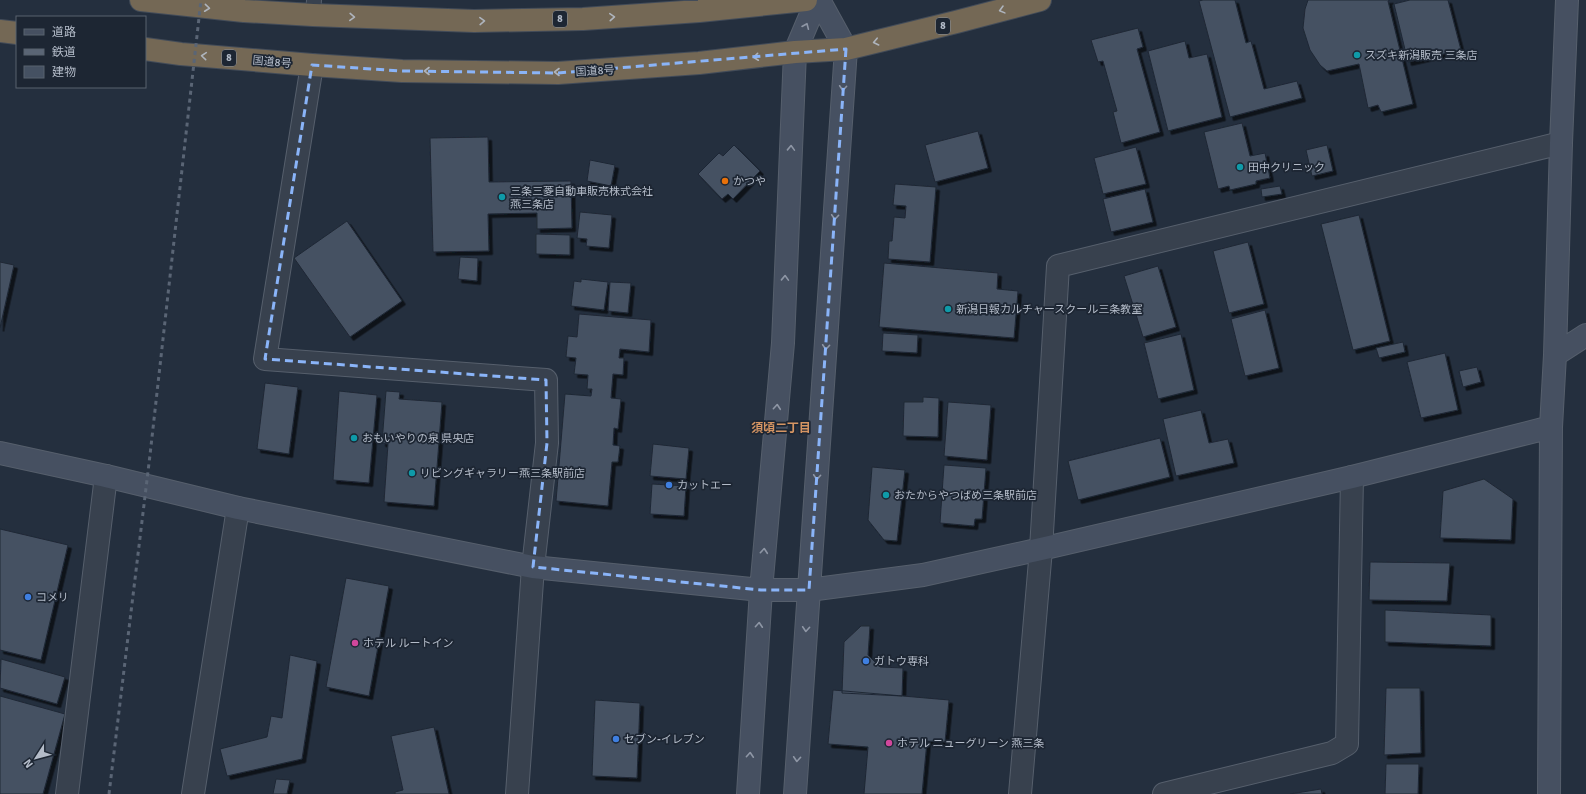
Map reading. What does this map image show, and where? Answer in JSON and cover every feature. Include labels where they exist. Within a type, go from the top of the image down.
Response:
[{"type":"highway","name":"8","points":[[141,0],[244,11],[314,8],[474,22],[583,18],[699,10],[806,0]]},
{"type":"highway","name":"国道8号","points":[[146,50],[312,65],[402,71],[558,73],[699,63],[795,52],[846,49],[1040,0]]},
{"type":"highway","points":[[0,31],[16,33]]},
{"type":"street","points":[[795,794],[846,49],[818,0]]},
{"type":"street","points":[[748,794],[761,590],[783,343],[795,52],[818,0]]},
{"type":"street","points":[[1549,794],[1551,428],[1555,356],[1567,0]]},
{"type":"street","points":[[312,65],[265,359],[546,380],[547,443],[534,567],[517,794]]},
{"type":"street","points":[[1020,794],[1041,549],[1058,266],[1561,143]]},
{"type":"street","points":[[1555,356],[1586,335]]},
{"type":"street","points":[[0,453],[106,476],[238,508],[534,567],[761,590],[809,590],[923,575],[1352,477],[1551,428]]},
{"type":"street","points":[[67,794],[106,476]]},
{"type":"street","points":[[1164,794],[1332,753],[1347,744],[1352,477]]},
{"type":"street","points":[[193,794],[238,508]]},
{"type":"highlighted area","points":[[846,49],[809,590],[761,590],[533,567],[547,443],[546,380],[265,359],[312,65],[402,71],[558,73]]},
{"type":"building","points":[[1235,0],[1246,43],[1251,41],[1264,89],[1297,81],[1302,98],[1230,117],[1199,1]]},
{"type":"building","name":"スズキ新潟販売 三条店","points":[[1308,0],[1390,0],[1388,1],[1413,104],[1381,112],[1378,105],[1368,108],[1359,64],[1327,71],[1320,65],[1310,50],[1303,28],[1305,9]]},
{"type":"building","points":[[1410,0],[1448,0],[1461,50],[1408,62],[1394,4]]},
{"type":"building","points":[[1138,28],[1143,47],[1137,49],[1160,132],[1121,143],[1113,112],[1117,111],[1103,61],[1098,62],[1091,40]]},
{"type":"building","points":[[1185,41],[1189,58],[1207,54],[1222,117],[1168,131],[1148,51]]},
{"type":"building","name":"田中クリニック","points":[[1242,123],[1250,156],[1265,153],[1270,178],[1256,181],[1256,184],[1230,190],[1229,186],[1218,189],[1204,132]]},
{"type":"building","points":[[978,131],[988,168],[935,182],[925,145]]},
{"type":"building","name":"三条三菱自動車販売株式会社 燕三条店","points":[[488,137],[489,182],[571,181],[572,228],[537,229],[537,213],[488,214],[489,251],[433,252],[430,138]]},
{"type":"building","points":[[734,145],[760,171],[733,199],[728,194],[722,199],[698,174],[719,153],[723,156]]},
{"type":"building","points":[[1327,145],[1333,171],[1312,176],[1306,150]]},
{"type":"building","points":[[1136,147],[1146,184],[1103,194],[1094,158]]},
{"type":"building","points":[[590,160],[615,165],[611,186],[587,181]]},
{"type":"building","points":[[895,184],[936,187],[930,262],[888,259],[889,241],[892,241],[894,217],[905,218],[906,206],[893,205]]},
{"type":"building","points":[[1280,186],[1282,194],[1262,197],[1261,189]]},
{"type":"building","points":[[1145,189],[1153,222],[1111,232],[1103,199]]},
{"type":"building","points":[[580,212],[612,215],[609,248],[586,246],[587,239],[577,238]]},
{"type":"building","points":[[1359,215],[1390,341],[1353,350],[1321,224]]},
{"type":"building","points":[[347,221],[402,301],[350,337],[294,258]]},
{"type":"building","points":[[536,234],[570,235],[570,255],[536,254]]},
{"type":"building","points":[[1248,242],[1264,304],[1229,313],[1213,251]]},
{"type":"building","points":[[460,257],[478,258],[477,281],[458,279]]},
{"type":"building","points":[[0,262],[14,265],[0,328]]},
{"type":"building","name":"新潟日報カルチャースクール三条教室","points":[[884,263],[998,273],[997,289],[1018,291],[1014,338],[879,327]]},
{"type":"building","points":[[1158,266],[1176,327],[1143,337],[1124,276]]},
{"type":"building","points":[[581,279],[608,282],[604,310],[571,306],[574,281],[581,282]]},
{"type":"building","points":[[610,282],[631,283],[628,313],[608,311]]},
{"type":"building","points":[[1265,310],[1279,368],[1245,376],[1231,319]]},
{"type":"building","points":[[579,314],[651,320],[649,352],[620,349],[619,358],[624,358],[623,375],[613,374],[611,398],[621,399],[618,429],[614,428],[613,445],[620,446],[618,462],[612,462],[608,506],[556,501],[565,394],[591,396],[592,389],[587,389],[588,375],[574,374],[576,358],[566,357],[568,336],[577,337]]},
{"type":"building","points":[[883,333],[918,335],[917,353],[882,351]]},
{"type":"building","points":[[1181,334],[1194,390],[1158,399],[1144,343]]},
{"type":"building","points":[[1403,342],[1405,352],[1379,358],[1376,348]]},
{"type":"building","points":[[1445,353],[1458,410],[1421,418],[1407,362]]},
{"type":"building","points":[[1477,367],[1481,382],[1463,387],[1459,371]]},
{"type":"building","points":[[265,383],[298,387],[289,454],[257,449]]},
{"type":"building","name":"おもいやりの泉 県央店","points":[[339,391],[377,395],[369,483],[333,480]]},
{"type":"building","name":"リビングギャラリー燕三条駅前店","points":[[386,391],[400,392],[399,399],[442,402],[434,506],[384,502],[388,444],[382,443]]},
{"type":"building","points":[[923,397],[939,398],[938,437],[903,436],[904,402],[923,402]]},
{"type":"building","points":[[948,402],[991,405],[987,460],[944,456]]},
{"type":"building","points":[[1201,410],[1209,443],[1228,439],[1234,463],[1176,476],[1163,419]]},
{"type":"building","points":[[1160,438],[1170,477],[1078,500],[1068,461]]},
{"type":"building","points":[[653,444],[689,448],[686,479],[650,476]]},
{"type":"building","points":[[944,465],[986,468],[982,519],[975,519],[974,526],[940,523]]},
{"type":"building","name":"おたからやつばめ三条駅前店","points":[[872,467],[905,470],[897,541],[884,540],[868,520]]},
{"type":"building","points":[[1484,479],[1513,499],[1511,540],[1440,538],[1443,491]]},
{"type":"building","points":[[652,484],[686,486],[684,516],[650,514]]},
{"type":"building","name":"コメリ","points":[[0,529],[68,545],[41,660],[0,650]]},
{"type":"building","points":[[1370,562],[1450,563],[1447,601],[1369,600]]},
{"type":"building","points":[[346,578],[389,586],[369,696],[326,687]]},
{"type":"building","points":[[1385,610],[1491,615],[1491,646],[1385,642]]},
{"type":"building","points":[[861,626],[870,626],[868,655],[880,667],[903,668],[902,696],[842,693],[844,642]]},
{"type":"building","points":[[290,655],[317,661],[302,759],[227,776],[220,749],[267,737],[271,716],[282,718]]},
{"type":"building","points":[[1,659],[65,677],[57,704],[0,688]]},
{"type":"building","points":[[1386,688],[1420,688],[1421,753],[1384,755]]},
{"type":"building","points":[[833,690],[949,700],[945,742],[927,741],[922,794],[864,794],[868,747],[828,744]]},
{"type":"building","points":[[0,696],[65,714],[43,794],[0,794]]},
{"type":"building","name":"セブン-イレブン","points":[[595,700],[640,703],[637,778],[592,776]]},
{"type":"building","points":[[434,727],[449,794],[395,794],[395,792],[403,790],[391,736]]},
{"type":"building","points":[[1386,764],[1419,764],[1418,794],[1385,794]]},
{"type":"building","points":[[276,779],[290,780],[287,794],[273,794]]},
{"type":"building","points":[[1321,789],[1322,794],[1290,794]]},
{"type":"railway","points":[[109,794],[150,455],[201,0]]},
{"type":"place","name":"スズキ新潟販売 三条店","points":[[1357,55]]},
{"type":"place","name":"田中クリニック","points":[[1240,167]]},
{"type":"place","name":"かつや","points":[[725,181]]},
{"type":"place","name":"三条三菱自動車販売株式会社 燕三条店","points":[[502,197]]},
{"type":"place","name":"新潟日報カルチャースクール三条教室","points":[[948,309]]},
{"type":"place","name":"おもいやりの泉 県央店","points":[[354,438]]},
{"type":"place","name":"リビングギャラリー燕三条駅前店","points":[[412,473]]},
{"type":"place","name":"カットエー","points":[[669,485]]},
{"type":"place","name":"おたからやつばめ三条駅前店","points":[[886,495]]},
{"type":"place","name":"コメリ","points":[[28,597]]},
{"type":"place","name":"ホテル ルートイン","points":[[355,643]]},
{"type":"place","name":"ガトウ専科","points":[[866,661]]},
{"type":"place","name":"セブン-イレブン","points":[[616,739]]},
{"type":"place","name":"ホテル ニューグリーン 燕三条","points":[[889,743]]},
{"type":"district","name":"須頃二丁目","points":[[781,428]]}]
